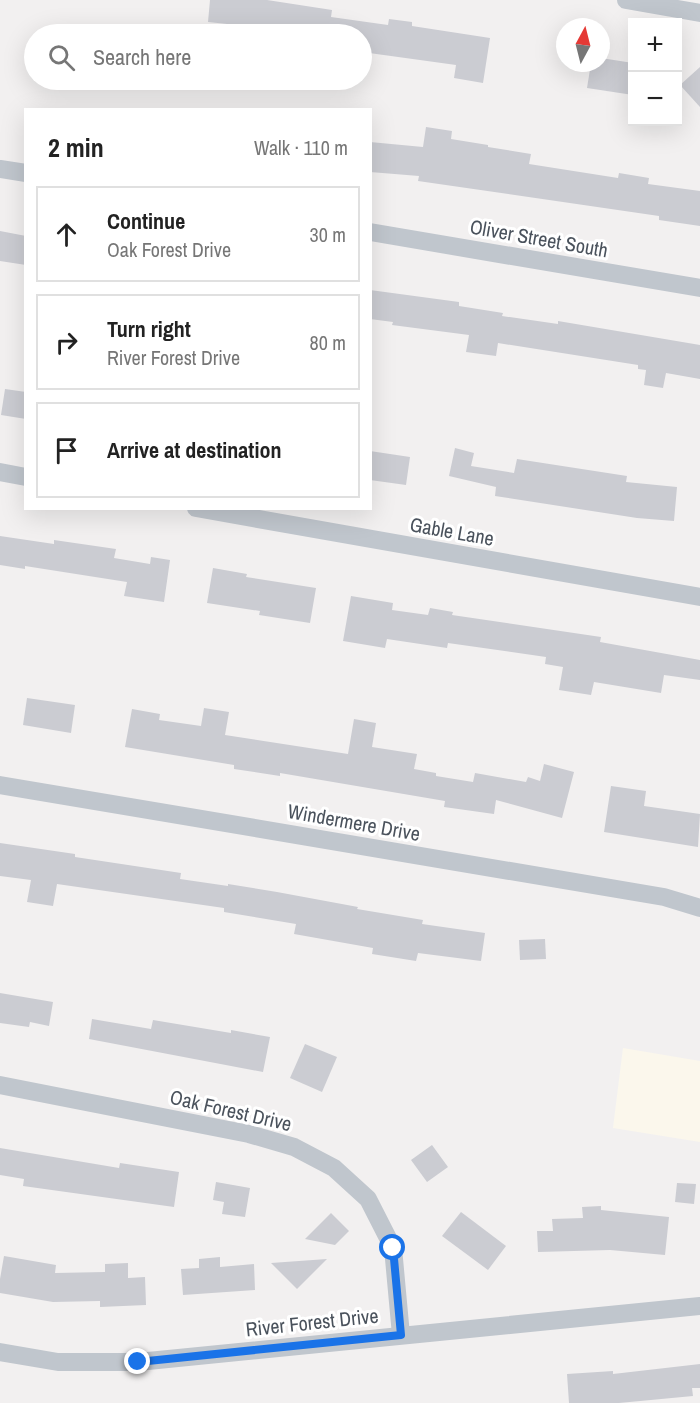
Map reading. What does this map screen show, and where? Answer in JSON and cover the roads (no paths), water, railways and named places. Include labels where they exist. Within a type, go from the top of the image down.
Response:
[{"type":"street","points":[[626,0],[700,13]]},
{"type":"street","points":[[0,169],[24,173]]},
{"type":"street","name":"Oliver Street South","points":[[372,232],[700,288]]},
{"type":"street","points":[[0,472],[24,477]]},
{"type":"street","name":"Gable Lane","points":[[207,510],[700,597]]},
{"type":"street","name":"Windermere Drive","points":[[0,784],[663,897],[700,908]]},
{"type":"street","name":"Oak Forest Drive","points":[[0,1085],[249,1134],[294,1148],[333,1168],[368,1199],[393,1248],[401,1335]]},
{"type":"street","name":"River Forest Drive","points":[[0,1352],[58,1362],[138,1362],[700,1306]]}]
